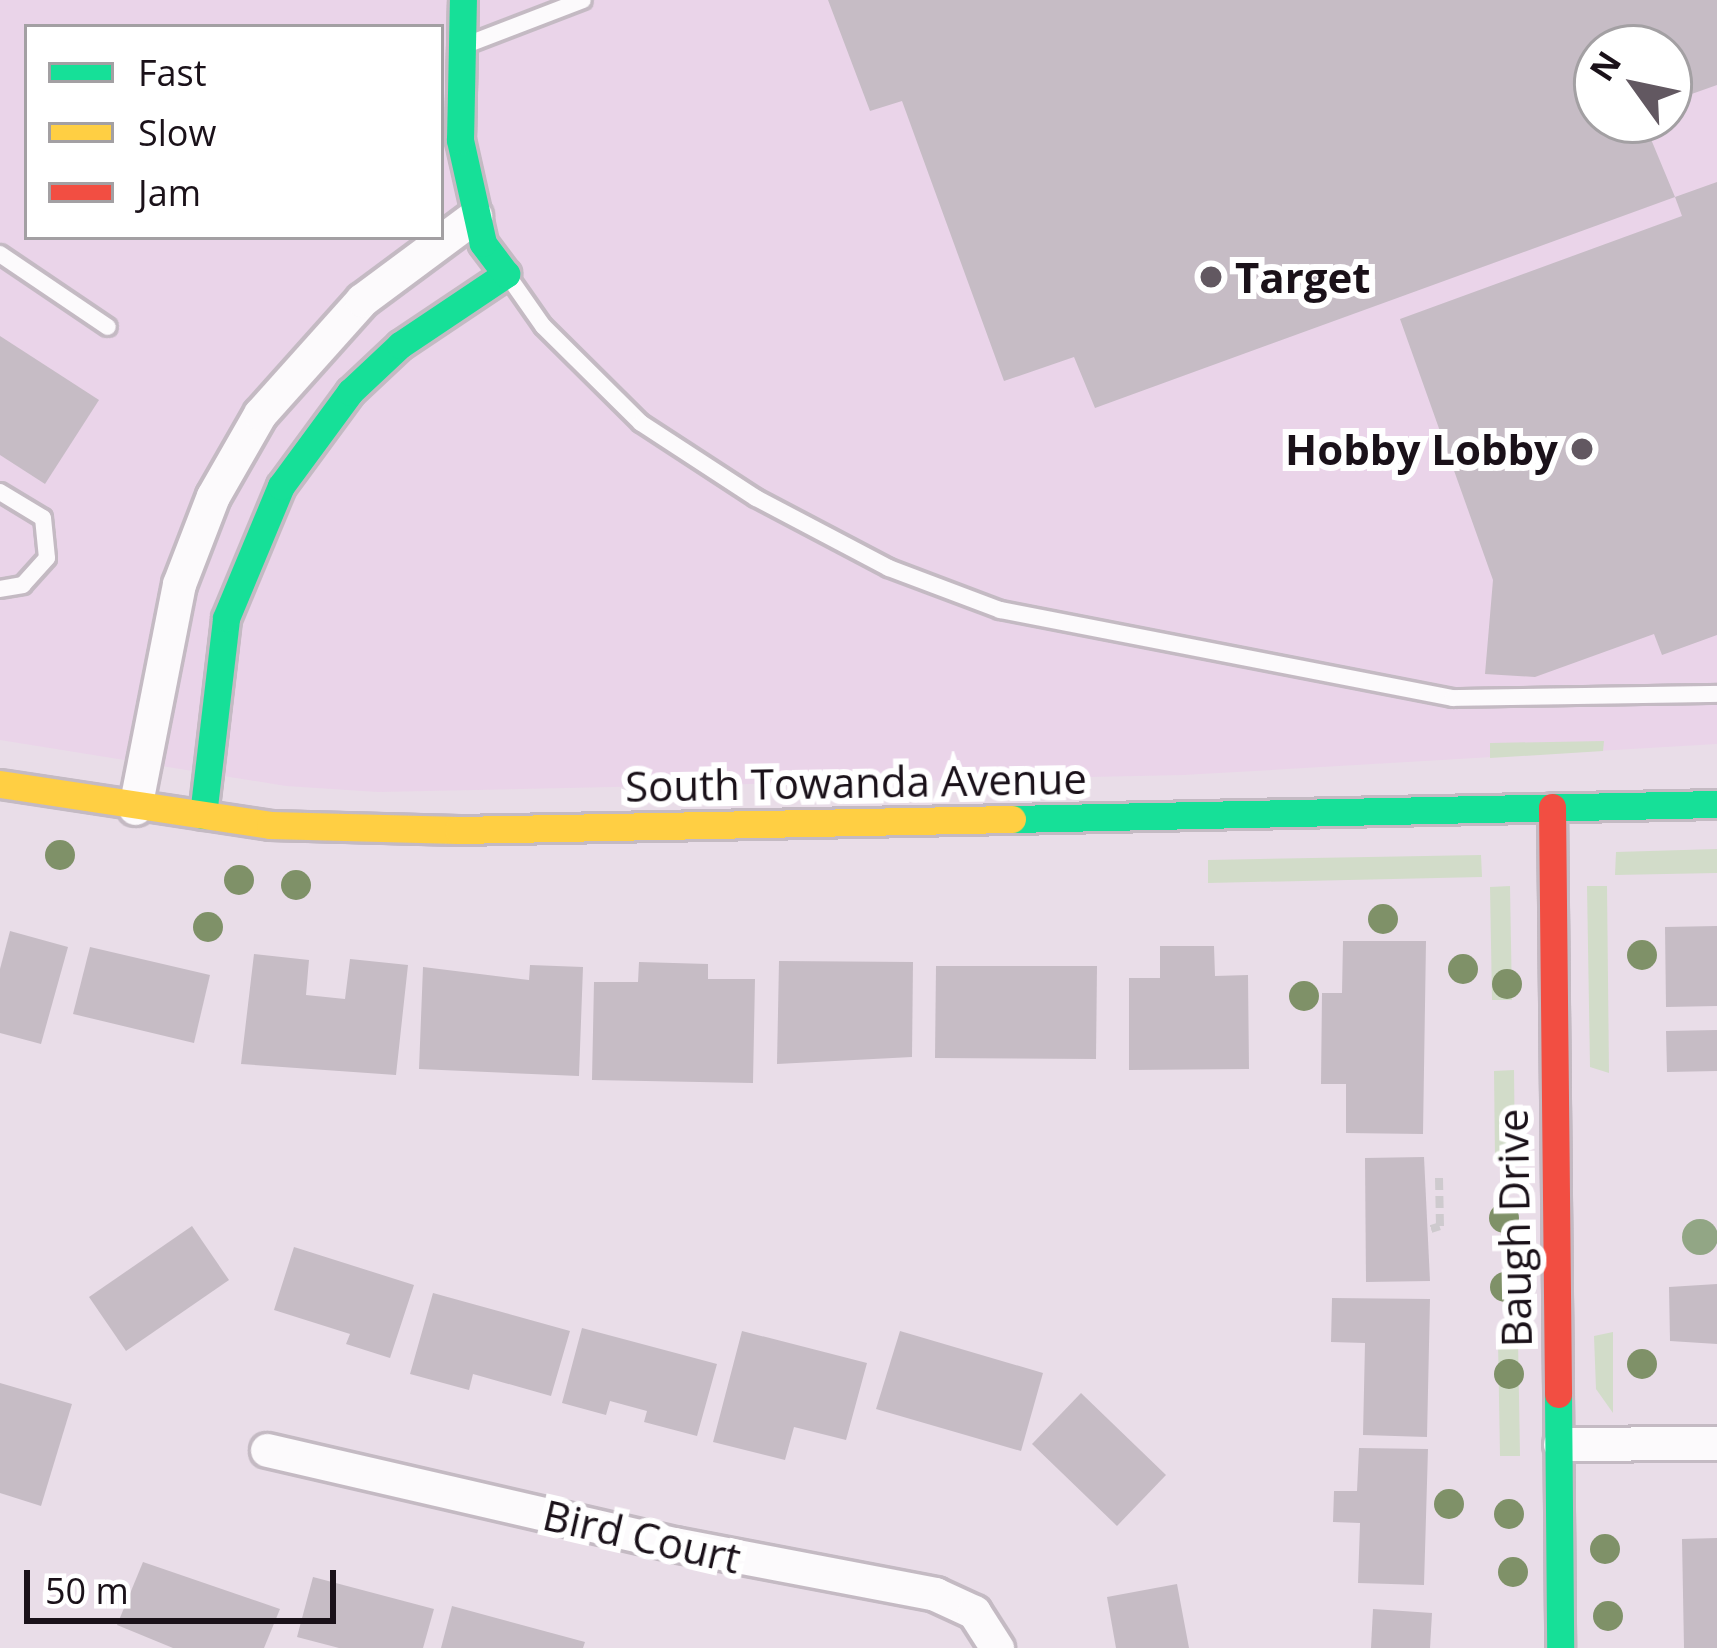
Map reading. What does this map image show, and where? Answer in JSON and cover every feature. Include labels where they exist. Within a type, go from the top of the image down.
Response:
[{"type":"street","points":[[202,815],[226,618],[281,485],[350,392],[400,345],[506,274],[475,216],[460,140],[463,0]]},
{"type":"street","points":[[444,239],[475,216]]},
{"type":"street","points":[[135,808],[179,584],[213,496],[260,414],[362,300],[443,240]]},
{"type":"street","name":"South Towanda Avenue","points":[[0,784],[202,815],[458,830],[1717,804]]},
{"type":"street","name":"Baugh Drive","points":[[1552,807],[1560,1648]]},
{"type":"street","points":[[1560,1444],[1717,1443]]},
{"type":"street","name":"Bird Court","points":[[267,1450],[674,1544],[935,1594],[974,1612],[997,1648]]},
{"type":"lane","points":[[459,48],[583,0]]},
{"type":"lane","points":[[0,254],[108,327]]},
{"type":"lane","points":[[506,274],[543,326],[641,423],[757,498],[889,568],[1000,610],[1453,698],[1717,694]]},
{"type":"lane","points":[[0,492],[43,518],[47,558],[23,585],[0,590]]},
{"type":"path","points":[[1431,1229],[1440,1226],[1439,1177]]},
{"type":"shaded area","points":[[0,0],[1717,0],[1717,744],[1184,775],[378,792],[286,786],[0,740]]},
{"type":"shaded area","points":[[1604,741],[1603,751],[1490,758],[1490,743]]},
{"type":"shaded area","points":[[1717,849],[1717,873],[1615,875],[1616,852]]},
{"type":"shaded area","points":[[1481,855],[1482,877],[1208,883],[1208,860]]},
{"type":"shaded area","points":[[1510,886],[1512,1000],[1492,1000],[1490,887]]},
{"type":"shaded area","points":[[1587,886],[1607,886],[1609,1073],[1590,1067]]},
{"type":"shaded area","points":[[1514,1070],[1515,1159],[1495,1159],[1494,1071]]},
{"type":"shaded area","points":[[1700,1219],[1713,1224],[1718,1237],[1713,1250],[1700,1255],[1687,1250],[1682,1237],[1687,1224]]},
{"type":"shaded area","points":[[1613,1332],[1613,1413],[1596,1389],[1594,1336]]},
{"type":"shaded area","points":[[1518,1339],[1520,1456],[1500,1456],[1498,1340]]},
{"type":"building","name":"Target","points":[[828,0],[1717,0],[1717,85],[1693,94],[1693,24],[1573,24],[1573,144],[1653,144],[1675,197],[1095,408],[1074,357],[1004,381],[902,101],[870,111]]},
{"type":"building","name":"Hobby Lobby","points":[[1717,182],[1717,635],[1662,655],[1654,634],[1535,677],[1485,674],[1493,580],[1400,319],[1682,216],[1675,197]]},
{"type":"building","points":[[0,336],[99,400],[45,484],[0,455]]},
{"type":"building","points":[[1717,926],[1717,1006],[1666,1007],[1665,927]]},
{"type":"building","points":[[10,931],[68,947],[41,1044],[0,1033],[0,969]]},
{"type":"building","points":[[1343,941],[1426,941],[1423,1134],[1346,1133],[1346,1084],[1321,1084],[1322,993],[1342,993]]},
{"type":"building","points":[[1160,946],[1214,946],[1215,976],[1248,975],[1249,1069],[1129,1070],[1129,978],[1160,978]]},
{"type":"building","points":[[90,947],[210,975],[194,1043],[73,1014]]},
{"type":"building","points":[[254,954],[309,960],[306,995],[345,999],[350,959],[408,965],[396,1075],[241,1064]]},
{"type":"building","points":[[779,961],[913,962],[912,1057],[777,1064]]},
{"type":"building","points":[[639,962],[708,964],[708,979],[755,979],[753,1083],[592,1080],[594,982],[638,982]]},
{"type":"building","points":[[530,965],[583,967],[579,1076],[419,1069],[423,967],[529,980]]},
{"type":"building","points":[[936,966],[1097,966],[1096,1059],[935,1058]]},
{"type":"building","points":[[1717,1030],[1717,1071],[1667,1072],[1666,1031]]},
{"type":"building","points":[[1424,1157],[1430,1281],[1366,1282],[1365,1158]]},
{"type":"building","points":[[192,1226],[229,1280],[126,1351],[89,1297]]},
{"type":"building","points":[[294,1247],[414,1285],[390,1358],[346,1344],[350,1334],[274,1310]]},
{"type":"building","points":[[1717,1284],[1717,1344],[1670,1341],[1669,1287]]},
{"type":"building","points":[[433,1293],[570,1331],[551,1396],[473,1374],[469,1390],[410,1374]]},
{"type":"building","points":[[1332,1298],[1430,1299],[1427,1437],[1363,1435],[1365,1343],[1331,1342]]},
{"type":"building","points":[[582,1328],[717,1364],[697,1436],[644,1422],[647,1411],[610,1401],[606,1415],[562,1403]]},
{"type":"building","points":[[742,1331],[867,1363],[846,1440],[794,1427],[785,1460],[713,1442]]},
{"type":"building","points":[[900,1331],[1043,1373],[1021,1451],[876,1409]]},
{"type":"building","points":[[0,1383],[72,1404],[41,1506],[0,1493]]},
{"type":"building","points":[[1081,1393],[1166,1475],[1117,1526],[1032,1444]]},
{"type":"building","points":[[1359,1448],[1428,1449],[1424,1585],[1358,1583],[1360,1523],[1333,1522],[1334,1491],[1357,1491]]},
{"type":"building","points":[[1717,1538],[1717,1648],[1684,1648],[1682,1539]]},
{"type":"building","points":[[143,1562],[280,1609],[264,1648],[173,1648],[117,1625]]},
{"type":"building","points":[[313,1577],[434,1609],[423,1648],[339,1648],[297,1637]]},
{"type":"building","points":[[1177,1584],[1189,1648],[1116,1648],[1107,1597]]},
{"type":"building","points":[[452,1606],[585,1642],[583,1648],[441,1648]]},
{"type":"building","points":[[1373,1609],[1432,1613],[1430,1648],[1371,1648]]},
{"type":"traffic: fast","points":[[203,815],[226,618],[281,486],[350,392],[400,345],[506,274],[483,243],[460,140],[463,0]]},
{"type":"traffic: fast","points":[[1012,819],[1717,804]]},
{"type":"traffic: fast","points":[[1558,1394],[1560,1648]]},
{"type":"traffic: slow","points":[[0,784],[270,825],[458,830],[1012,819]]},
{"type":"traffic: jam","points":[[1552,807],[1558,1394]]},
{"type":"place","name":"Target","points":[[1211,277]]},
{"type":"place","name":"Hobby Lobby","points":[[1582,449]]}]
